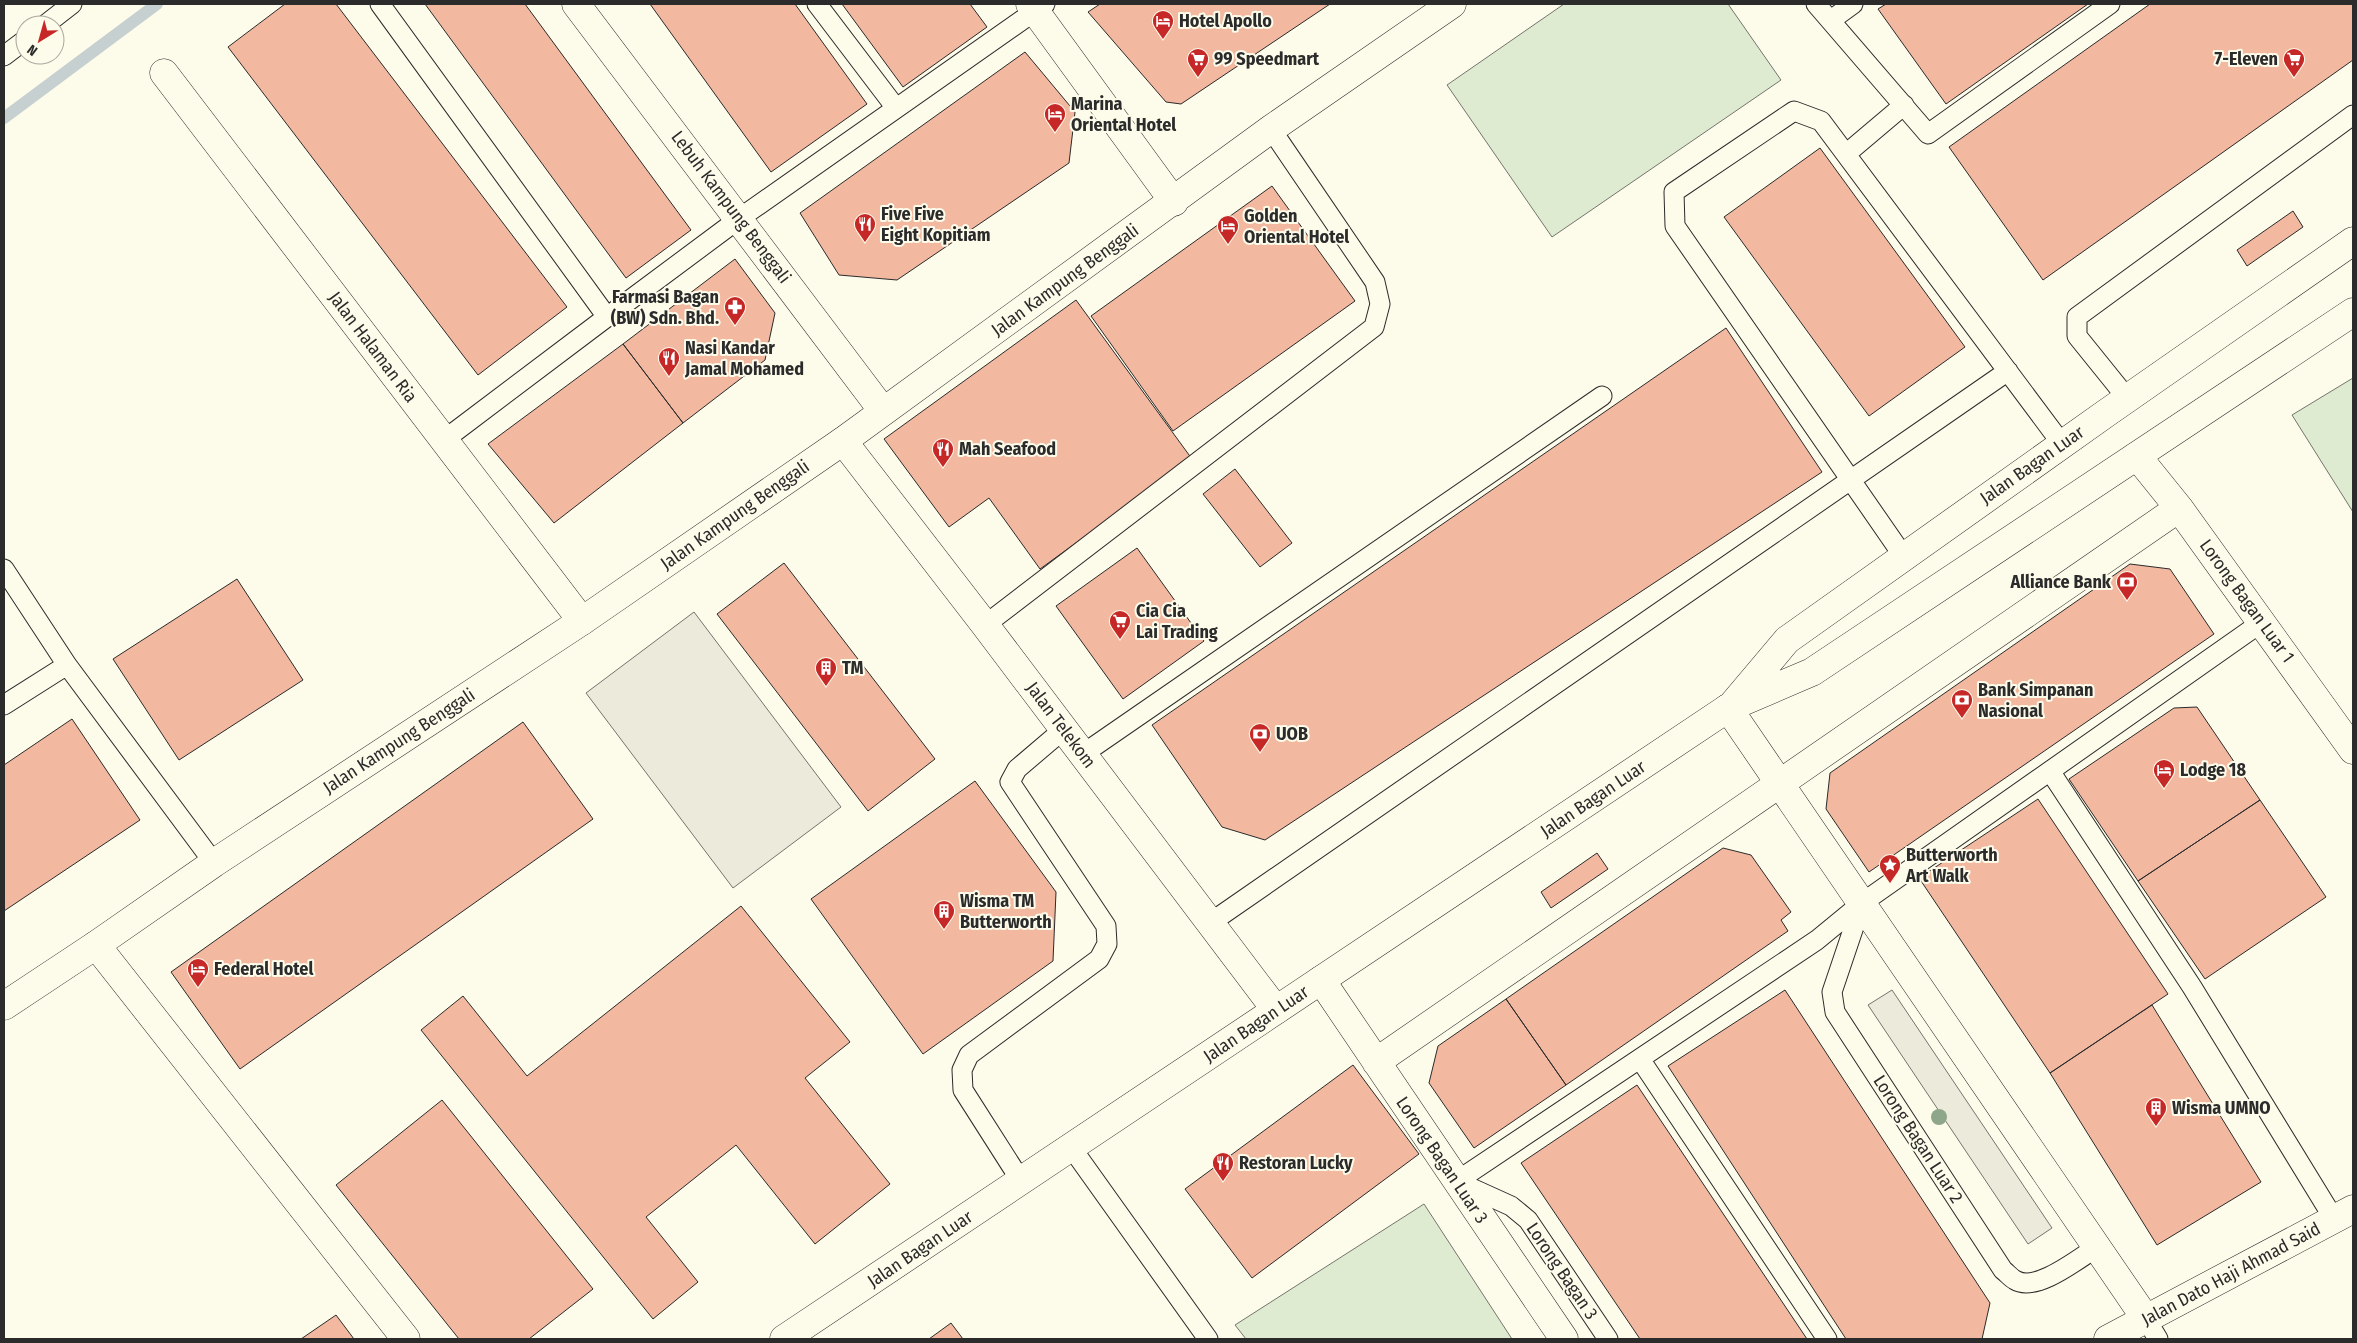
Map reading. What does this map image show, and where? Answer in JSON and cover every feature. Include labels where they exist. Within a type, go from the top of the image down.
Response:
[{"type":"street","name":"Lebuh Kampung Benggali","points":[[576,4],[740,218],[884,411]]},
{"type":"street","name":"Jalan Kampung Benggali","points":[[4,1006],[214,864],[582,621],[843,441],[1271,130],[1452,4]]},
{"type":"street","points":[[1037,6],[1174,202]]},
{"type":"street","name":"Jalan Halaman Ria","points":[[164,73],[582,621]]},
{"type":"street","name":"Jalan Bagan Luar","points":[[1728,708],[1787,640],[2127,398],[2353,241]]},
{"type":"street","name":"Jalan Bagan Luar","points":[[784,1339],[1728,708],[1812,672],[2353,312]]},
{"type":"street","name":"Jalan Telekom","points":[[843,441],[985,625],[1276,1010]]},
{"type":"street","name":"Lorong Bagan Luar 1","points":[[2137,456],[2179,508],[2353,750]]},
{"type":"street","points":[[1376,1062],[2179,508]]},
{"type":"street","points":[[1728,708],[2152,1329]]},
{"type":"street","points":[[96,945],[406,1339]]},
{"type":"street","name":"Lorong Bagan Luar 3","points":[[1321,980],[1564,1339]]},
{"type":"street","name":"Jalan Dato Haji Ahmad Said","points":[[2108,1339],[2152,1329],[2344,1214]]},
{"type":"lane","points":[[58,15],[72,4]]},
{"type":"lane","points":[[380,4],[606,317]]},
{"type":"lane","points":[[817,4],[896,108]]},
{"type":"lane","points":[[1816,4],[1928,134],[2110,4]]},
{"type":"lane","points":[[1831,20],[1853,4]]},
{"type":"lane","points":[[444,440],[740,218],[1037,6]]},
{"type":"lane","points":[[4,56],[15,48]]},
{"type":"lane","points":[[1846,154],[1904,105]]},
{"type":"lane","points":[[1904,557],[1675,226],[1674,192],[1794,111],[1821,121],[2062,444]]},
{"type":"lane","points":[[2127,398],[2077,336],[2077,317],[2353,115]]},
{"type":"lane","points":[[985,625],[1374,327],[1380,304],[1375,282],[1271,130]]},
{"type":"lane","points":[[1210,923],[2008,372]]},
{"type":"lane","points":[[1082,754],[1602,396]]},
{"type":"lane","points":[[4,569],[67,665],[214,864]]},
{"type":"lane","points":[[1457,1182],[1816,940],[1862,904],[2262,622]]},
{"type":"lane","points":[[4,705],[67,665]]},
{"type":"lane","points":[[1021,1181],[963,1090],[962,1070],[969,1055],[1099,959],[1107,944],[1106,926],[1010,782],[1017,769],[1064,729]]},
{"type":"lane","points":[[2050,771],[2344,1214]]},
{"type":"lane","name":"Lorong Bagan Luar 2","points":[[1862,904],[1832,992],[1835,1012],[2003,1270],[2016,1281],[2030,1284],[2043,1280],[2097,1247]]},
{"type":"lane","points":[[1640,1059],[1826,1339]]},
{"type":"lane","points":[[1071,1148],[1208,1339]]},
{"type":"lane","name":"Lorong Bagan 3","points":[[1457,1182],[1511,1206],[1528,1220],[1608,1339]]},
{"type":"green space","points":[[1564,4],[1728,4],[1781,80],[1552,237],[1447,85]]},
{"type":"green space","points":[[2353,378],[2353,512],[2292,415]]},
{"type":"green space","points":[[1424,1204],[1512,1339],[1246,1339],[1235,1325]]},
{"type":"shaded area","points":[[694,612],[841,807],[733,888],[586,693]]},
{"type":"shaded area","points":[[1892,990],[2052,1228],[2028,1244],[1868,1005]]},
{"type":"building","points":[[285,4],[336,4],[567,307],[478,375],[228,47]]},
{"type":"building","points":[[425,4],[525,4],[691,230],[626,278]]},
{"type":"building","points":[[650,4],[795,4],[867,104],[771,172]]},
{"type":"building","points":[[842,4],[970,4],[987,27],[903,87]]},
{"type":"building","points":[[1100,4],[1330,4],[1181,104],[1166,102],[1088,12]]},
{"type":"building","points":[[1886,4],[2088,4],[1946,104],[1878,9]]},
{"type":"building","points":[[2150,4],[2353,4],[2353,60],[2043,280],[1949,147]]},
{"type":"building","points":[[1025,52],[1075,112],[1069,163],[897,280],[839,275],[800,213]]},
{"type":"building","points":[[1820,148],[1965,347],[1869,416],[1724,217]]},
{"type":"building","points":[[1272,186],[1355,301],[1173,431],[1091,316]]},
{"type":"building","points":[[2293,211],[2303,227],[2247,266],[2237,250]]},
{"type":"building","points":[[735,259],[775,313],[765,360],[683,423],[623,344]]},
{"type":"building","points":[[1076,300],[1192,459],[1040,569],[989,498],[949,527],[884,439]]},
{"type":"building","points":[[1726,328],[1822,472],[1265,840],[1222,827],[1152,725]]},
{"type":"building","points":[[623,344],[683,423],[554,523],[488,444]]},
{"type":"building","points":[[1235,469],[1292,543],[1260,567],[1203,494]]},
{"type":"building","points":[[1137,548],[1204,641],[1123,699],[1056,606]]},
{"type":"building","name":"TM","points":[[784,563],[935,759],[868,811],[717,614]]},
{"type":"building","points":[[2130,564],[2170,569],[2214,634],[1869,872],[1826,809],[1830,773]]},
{"type":"building","points":[[237,579],[303,680],[179,760],[113,659]]},
{"type":"building","name":"Lodge 18","points":[[2197,707],[2260,800],[2138,881],[2069,779],[2174,708]]},
{"type":"building","points":[[72,719],[140,820],[4,911],[4,765]]},
{"type":"building","points":[[523,722],[593,819],[240,1069],[171,972]]},
{"type":"building","name":"Wisma TM Butterworth","points":[[975,781],[1056,892],[1053,961],[923,1054],[811,899]]},
{"type":"building","points":[[2038,799],[2168,994],[2050,1073],[1919,878]]},
{"type":"building","points":[[2260,800],[2326,897],[2205,979],[2138,881]]},
{"type":"building","points":[[1723,848],[1751,855],[1791,912],[1781,920],[1788,931],[1566,1085],[1506,999]]},
{"type":"building","points":[[1597,853],[1608,869],[1551,908],[1541,892]]},
{"type":"building","points":[[741,906],[850,1042],[805,1078],[890,1184],[815,1244],[736,1145],[646,1217],[698,1282],[653,1319],[421,1030],[463,996],[527,1076]]},
{"type":"building","points":[[1785,990],[1990,1303],[1982,1339],[1846,1339],[1668,1066]]},
{"type":"building","points":[[1506,999],[1566,1085],[1474,1148],[1429,1083],[1438,1046]]},
{"type":"building","name":"Wisma UMNO","points":[[2152,1005],[2261,1182],[2157,1245],[2050,1073]]},
{"type":"building","points":[[1353,1065],[1419,1154],[1252,1278],[1185,1189]]},
{"type":"building","points":[[1637,1085],[1807,1339],[1640,1339],[1521,1163]]},
{"type":"building","points":[[442,1100],[593,1289],[529,1339],[459,1339],[336,1185]]},
{"type":"building","points":[[336,1315],[354,1339],[301,1339]]},
{"type":"building","points":[[951,1323],[963,1339],[929,1339]]},
{"type":"waterway","points":[[4,118],[157,4]]},
{"type":"place","name":"Hotel Apollo","points":[[1163,40]]},
{"type":"place","name":"99 Speedmart","points":[[1198,78]]},
{"type":"place","name":"7-Eleven","points":[[2294,78]]},
{"type":"place","name":"Marina Oriental Hotel","points":[[1055,133]]},
{"type":"place","name":"Five Five Eight Kopitiam","points":[[865,243]]},
{"type":"place","name":"Golden Oriental Hotel","points":[[1228,245]]},
{"type":"place","name":"Farmasi Bagan (BW) Sdn. Bhd.","points":[[735,326]]},
{"type":"place","name":"Nasi Kandar Jamal Mohamed","points":[[669,377]]},
{"type":"place","name":"Mah Seafood","points":[[943,468]]},
{"type":"place","name":"Alliance Bank","points":[[2127,601]]},
{"type":"place","name":"Cia Cia Lai Trading","points":[[1120,640]]},
{"type":"place","name":"TM","points":[[826,687]]},
{"type":"place","name":"Bank Simpanan Nasional","points":[[1962,719]]},
{"type":"place","name":"UOB","points":[[1260,753]]},
{"type":"place","name":"Lodge 18","points":[[2164,789]]},
{"type":"place","name":"Butterworth Art Walk","points":[[1890,884]]},
{"type":"place","name":"Wisma TM Butterworth","points":[[944,930]]},
{"type":"place","name":"Federal Hotel","points":[[198,988]]},
{"type":"place","name":"Wisma UMNO","points":[[2156,1127]]},
{"type":"place","name":"Restoran Lucky","points":[[1223,1182]]}]
